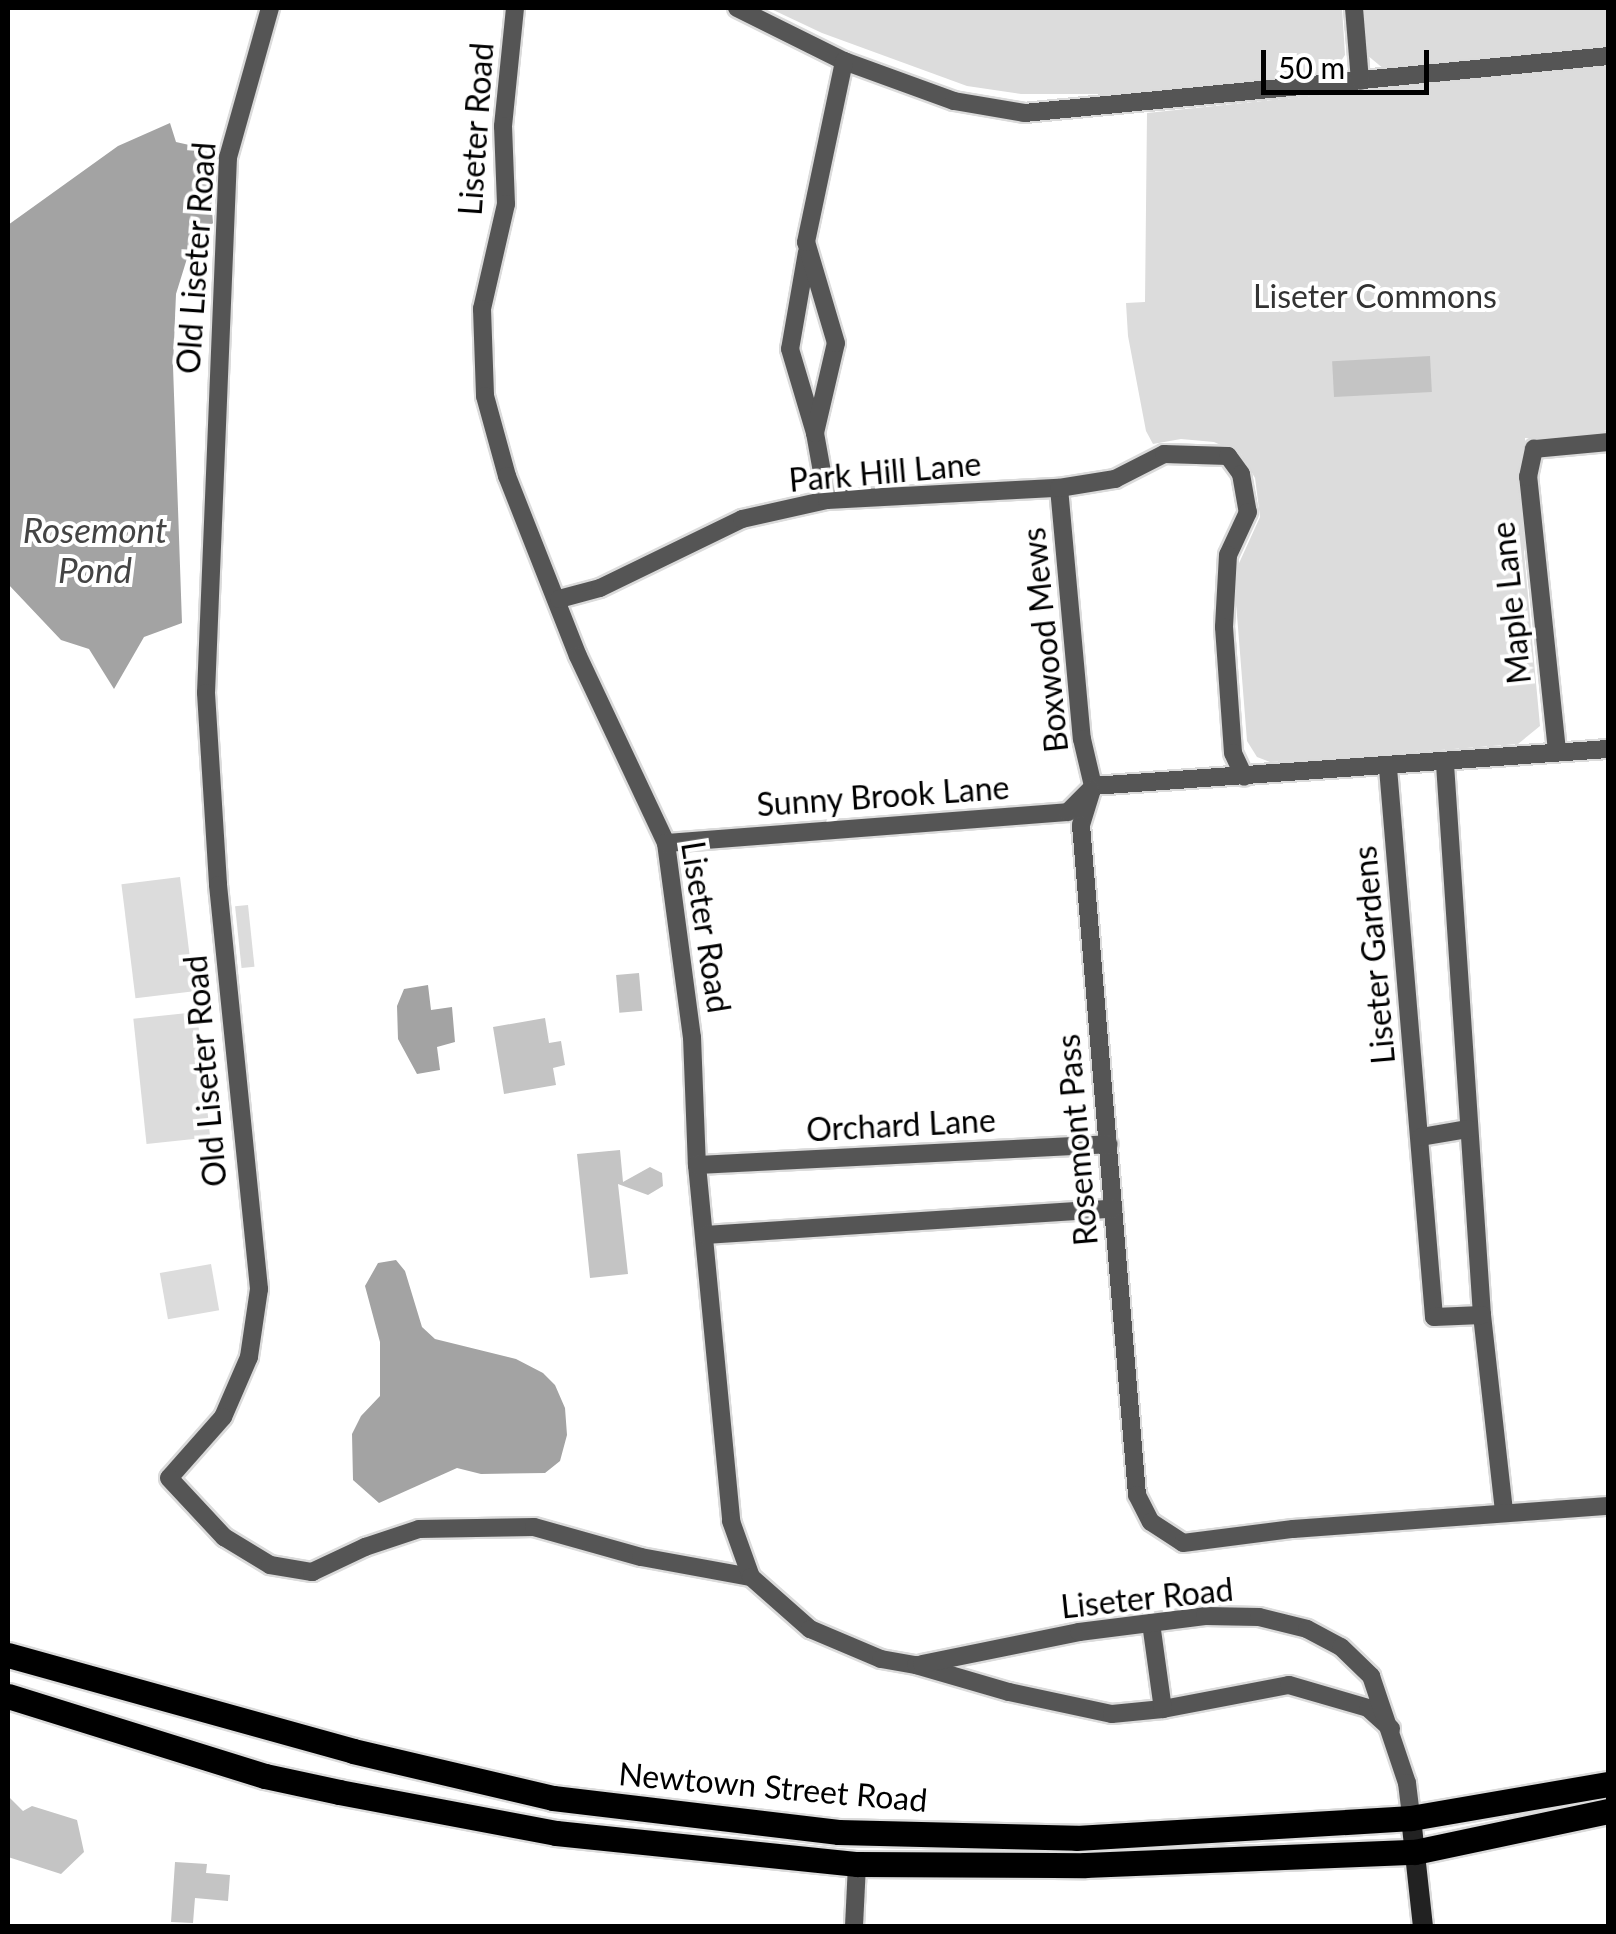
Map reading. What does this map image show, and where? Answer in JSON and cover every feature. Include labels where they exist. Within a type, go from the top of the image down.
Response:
[{"type":"main road","name":"Newtown Street Road","points":[[8,1655],[363,1753],[553,1798],[838,1832],[1076,1838],[1411,1818],[1608,1784]]},
{"type":"main road","name":"Newtown Street Road","points":[[8,1696],[264,1776],[360,1796],[556,1833],[856,1864],[1085,1865],[1415,1852],[1608,1812]]},
{"type":"main road","points":[[360,1796],[363,1753]]},
{"type":"street","name":"Old Liseter Road","points":[[270,8],[228,157],[206,693],[218,885],[258,1289],[249,1357],[223,1417],[169,1478],[224,1536],[270,1566],[312,1572],[364,1547],[419,1530],[534,1528],[641,1556],[751,1577]]},
{"type":"street","name":"Liseter Road","points":[[515,8],[504,126],[506,204],[482,309],[485,396],[507,476],[559,599],[578,656],[666,843],[692,1037],[697,1165],[731,1521],[751,1577],[810,1629],[881,1660],[916,1665],[1009,1692],[1112,1714],[1163,1709],[1289,1684],[1368,1708],[1391,1729]]},
{"type":"street","points":[[737,8],[844,61],[954,102],[1024,113],[1608,56]]},
{"type":"street","points":[[1354,8],[1360,80]]},
{"type":"street","points":[[827,500],[816,434],[790,349],[844,61]]},
{"type":"street","points":[[807,245],[836,343],[816,434]]},
{"type":"street","name":"Maple Lane","points":[[1557,751],[1528,477],[1534,449],[1608,442]]},
{"type":"street","name":"Park Hill Lane","points":[[559,599],[600,588],[742,519],[827,500],[1059,488],[1114,479],[1164,454],[1228,456],[1241,474],[1248,512],[1228,556],[1224,627],[1234,754],[1244,776]]},
{"type":"street","name":"Boxwood Mews","points":[[1059,488],[1082,739],[1094,786]]},
{"type":"street","points":[[1094,786],[1600,750]]},
{"type":"street","points":[[1445,764],[1482,1315],[1504,1512]]},
{"type":"street","name":"Liseter Gardens","points":[[1388,768],[1434,1317],[1482,1315]]},
{"type":"street","name":"Sunny Brook Lane","points":[[666,843],[1068,812],[1094,786]]},
{"type":"street","name":"Rosemont Pass","points":[[1094,786],[1081,825],[1137,1496],[1151,1522],[1182,1543],[1293,1528],[1608,1506]]},
{"type":"street","points":[[1421,1138],[1468,1130]]},
{"type":"street","name":"Orchard Lane","points":[[697,1165],[1108,1144]]},
{"type":"street","points":[[706,1234],[1113,1209]]},
{"type":"street","name":"Liseter Road","points":[[916,1665],[1079,1632],[1205,1616],[1259,1617],[1307,1629],[1341,1647],[1372,1676],[1408,1783],[1411,1818]]},
{"type":"street","points":[[1151,1623],[1163,1709]]},
{"type":"street","points":[[1411,1818],[1423,1926]]},
{"type":"street","points":[[854,1926],[856,1864]]},
{"type":"green space","points":[[769,8],[1342,8],[1345,55],[1335,70],[1306,76],[1115,94],[1021,94],[967,86],[822,33]]},
{"type":"green space","points":[[1362,8],[1608,8],[1608,48],[1384,69],[1367,55]]},
{"type":"green space","name":"Liseter Commons","points":[[1608,65],[1608,430],[1564,440],[1525,438],[1524,552],[1540,726],[1518,744],[1299,761],[1270,762],[1257,757],[1247,741],[1235,590],[1235,572],[1260,517],[1255,478],[1241,454],[1214,442],[1181,439],[1153,444],[1146,431],[1128,336],[1126,303],[1145,302],[1147,113]]},
{"type":"green space","points":[[180,877],[194,991],[135,998],[121,884]]},
{"type":"green space","points":[[248,905],[254,967],[242,968],[235,906]]},
{"type":"green space","points":[[197,1012],[210,1137],[147,1144],[133,1019]]},
{"type":"green space","points":[[211,1264],[219,1310],[168,1319],[160,1273]]},
{"type":"water","name":"Rosemont Pond","points":[[170,123],[176,142],[207,149],[213,223],[189,252],[176,294],[173,366],[182,623],[144,637],[114,689],[89,649],[61,640],[8,584],[8,225],[118,146]]},
{"type":"water","points":[[428,985],[431,1010],[452,1007],[455,1042],[437,1047],[440,1070],[417,1074],[398,1039],[397,1006],[404,989]]},
{"type":"water","points":[[396,1260],[405,1271],[422,1327],[435,1339],[516,1359],[543,1373],[555,1385],[565,1408],[567,1435],[560,1461],[545,1473],[481,1474],[457,1468],[379,1503],[353,1480],[352,1434],[361,1416],[380,1396],[380,1342],[365,1286],[378,1263]]},
{"type":"building","points":[[1430,356],[1432,392],[1334,397],[1332,361]]},
{"type":"building","points":[[639,973],[642,1011],[619,1013],[616,975]]},
{"type":"building","points":[[545,1018],[549,1043],[561,1041],[565,1065],[553,1068],[556,1085],[504,1094],[493,1027]]},
{"type":"building","points":[[620,1150],[623,1182],[650,1167],[662,1173],[663,1186],[648,1195],[618,1184],[628,1274],[590,1278],[577,1154]]},
{"type":"building","points":[[8,1796],[23,1811],[32,1806],[77,1820],[84,1852],[61,1874],[8,1857]]},
{"type":"building","points":[[175,1862],[207,1864],[206,1873],[230,1875],[228,1901],[195,1898],[193,1923],[171,1922]]}]
